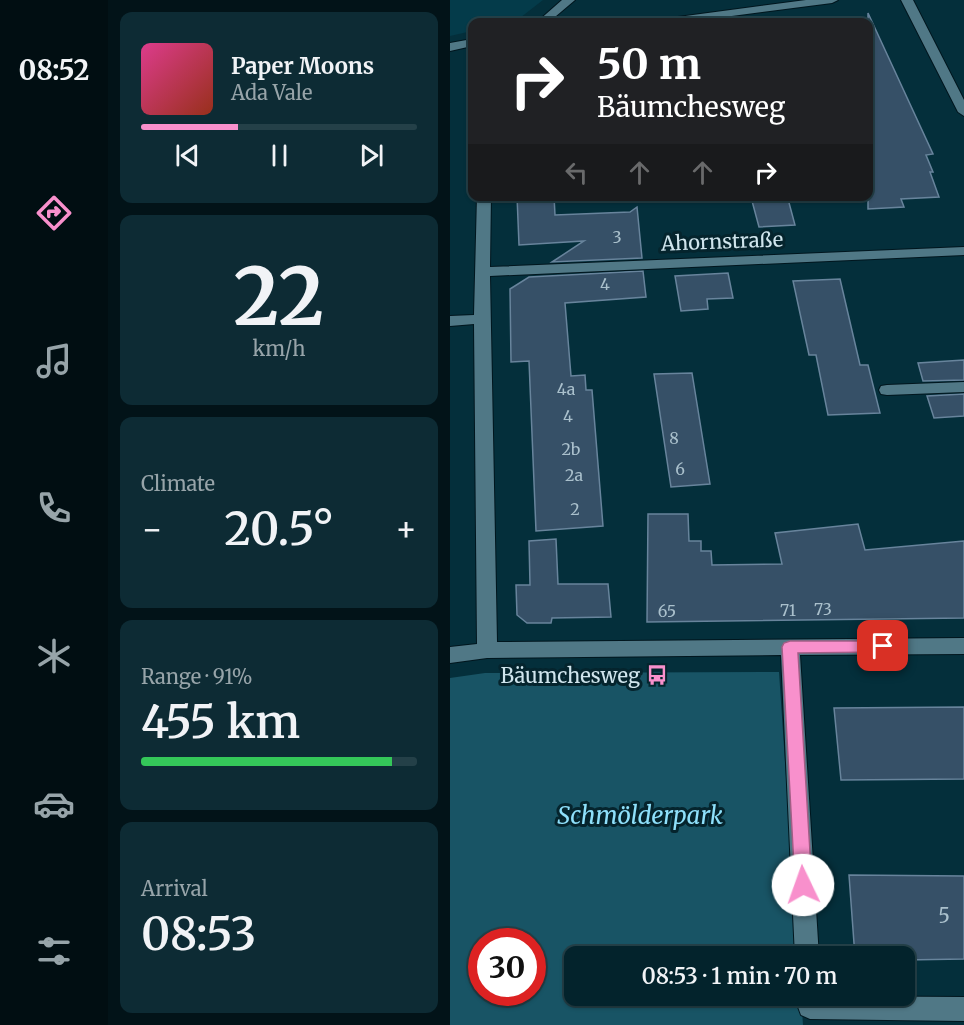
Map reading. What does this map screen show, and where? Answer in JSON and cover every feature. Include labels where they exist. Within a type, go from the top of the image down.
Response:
[{"type":"street","points":[[547,18],[569,0]]},
{"type":"street","points":[[694,18],[832,0]]},
{"type":"street","points":[[907,0],[964,112]]},
{"type":"street","points":[[450,47],[468,44]]},
{"type":"street","points":[[484,201],[482,319],[487,650]]},
{"type":"street","name":"Ahornstraße","points":[[482,272],[964,251]]},
{"type":"street","points":[[450,321],[482,319]]},
{"type":"street","points":[[887,390],[964,387]]},
{"type":"street","points":[[450,655],[487,650],[964,646]]},
{"type":"street","points":[[790,647],[806,946]]},
{"type":"street","points":[[810,1006],[964,1010]]},
{"type":"shaded area","points":[[450,0],[543,0],[520,18],[468,18],[468,32],[450,36]]},
{"type":"green space","name":"Schmölderpark","points":[[779,672],[797,946],[564,946],[564,1006],[802,1006],[803,1025],[450,1025],[450,678],[485,673]]},
{"type":"building","points":[[873,24],[933,154],[926,155],[939,197],[901,199],[904,207],[868,209],[868,201],[873,201]]},
{"type":"building","points":[[517,201],[554,201],[555,215],[630,212],[637,207],[642,258],[552,262],[584,241],[519,245]]},
{"type":"building","points":[[752,201],[789,201],[795,225],[759,227]]},
{"type":"building","points":[[643,271],[646,297],[565,303],[571,376],[585,375],[586,390],[592,390],[603,526],[536,531],[529,361],[511,362],[510,289],[529,277]]},
{"type":"building","points":[[728,273],[733,298],[707,299],[708,309],[681,311],[675,276]]},
{"type":"building","points":[[840,279],[860,365],[868,365],[880,413],[828,415],[816,355],[809,355],[793,281]]},
{"type":"building","points":[[964,360],[964,380],[923,381],[918,363]]},
{"type":"building","points":[[692,373],[710,484],[671,487],[654,374]]},
{"type":"building","points":[[964,394],[964,416],[934,418],[927,396]]},
{"type":"building","points":[[648,514],[688,514],[689,541],[701,541],[701,551],[711,551],[712,565],[782,564],[775,533],[858,524],[865,550],[964,541],[964,618],[647,622]]},
{"type":"building","points":[[556,539],[558,584],[608,584],[611,617],[552,618],[551,623],[527,623],[517,615],[516,585],[530,585],[529,541]]},
{"type":"building","points":[[964,707],[964,779],[841,780],[834,708]]},
{"type":"building","points":[[849,875],[964,876],[964,959],[915,960],[915,946],[854,946]]},
{"type":"place","name":"Bäumchesweg","points":[[657,675]]},
{"type":"route","points":[[803,885],[790,647],[883,646]]}]
